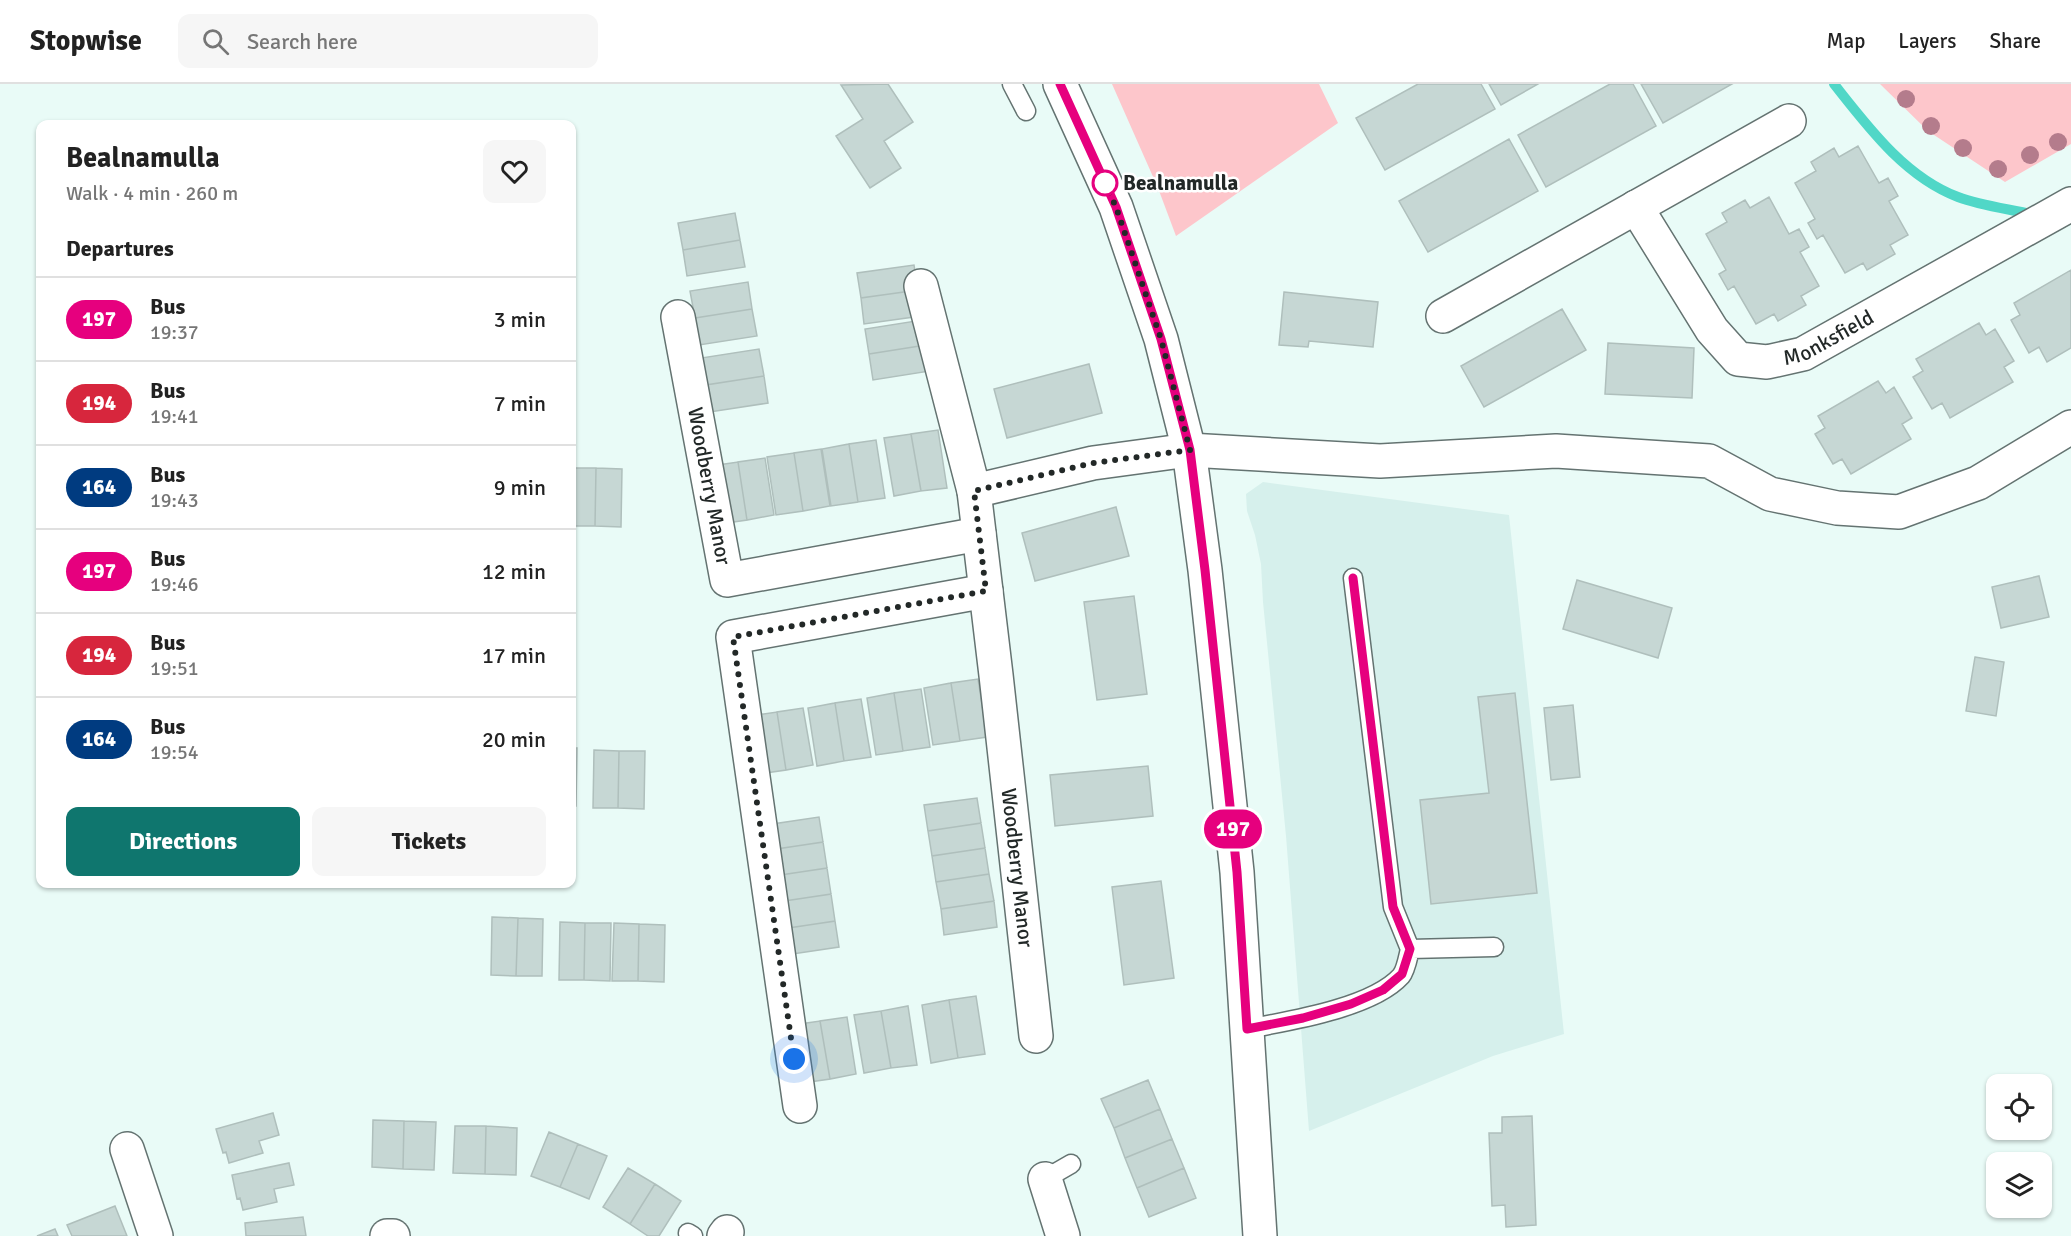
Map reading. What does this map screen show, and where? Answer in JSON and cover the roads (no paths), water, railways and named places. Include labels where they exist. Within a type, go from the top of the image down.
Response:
[{"type":"street","points":[[1060,84],[1116,207],[1161,339],[1190,450],[1237,872],[1260,1236]]},
{"type":"street","points":[[1443,316],[1789,121]]},
{"type":"street","name":"Monksfield","points":[[1636,207],[1712,330],[1738,359],[1767,362],[1803,354],[2071,204]]},
{"type":"street","name":"Woodberry Manor","points":[[921,286],[974,491],[1036,1036]]},
{"type":"street","name":"Woodberry Manor","points":[[678,316],[727,580],[979,534]]},
{"type":"street","points":[[974,491],[1093,463],[1190,450],[1380,461],[1556,451],[1709,461],[1770,494],[1837,508],[1899,512],[1978,483],[2071,427]]},
{"type":"street","points":[[800,1106],[733,637],[986,591]]},
{"type":"street","points":[[128,1149],[156,1236]]},
{"type":"street","points":[[1058,1172],[1063,1236]]},
{"type":"street","points":[[387,1236],[393,1236]]},
{"type":"lane","points":[[1012,84],[1026,111]]},
{"type":"lane","points":[[1247,1029],[1322,1013],[1351,1004],[1383,990],[1402,974],[1410,949],[1393,907],[1353,578]]},
{"type":"lane","points":[[1410,949],[1494,947]]},
{"type":"waterway","points":[[1834,84],[1874,133],[1904,164],[1921,177],[1958,197],[2035,215]]},
{"type":"place","name":"Bealnamulla","points":[[1105,183]]}]
